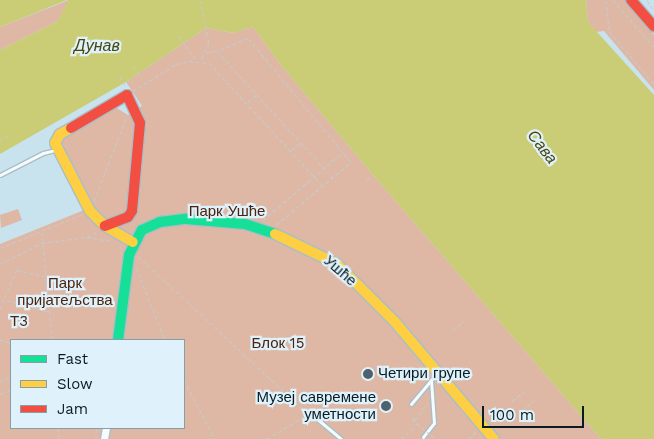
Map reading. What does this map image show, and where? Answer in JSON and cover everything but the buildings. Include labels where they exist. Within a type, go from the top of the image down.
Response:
[{"type":"street","points":[[631,0],[654,26]]},
{"type":"street","points":[[105,226],[128,217],[132,211],[140,123],[127,95],[60,134],[54,143],[90,211],[105,226],[133,242],[118,339]]},
{"type":"street","name":"Ушће","points":[[133,242],[142,230],[172,220],[202,219],[255,227],[316,251],[337,264],[394,322],[434,376],[494,439]]},
{"type":"lane","points":[[0,175],[50,150],[60,153]]},
{"type":"lane","points":[[411,404],[434,376]]},
{"type":"lane","points":[[423,437],[434,423],[434,376]]},
{"type":"lane","points":[[316,418],[341,439]]},
{"type":"path","points":[[200,0],[209,42],[206,53],[200,61]]},
{"type":"path","points":[[606,0],[609,31],[654,84]]},
{"type":"path","points":[[614,0],[654,47]]},
{"type":"path","points":[[647,0],[654,11]]},
{"type":"path","points":[[649,4],[654,2]]},
{"type":"path","points":[[178,35],[195,58]]},
{"type":"path","points":[[206,53],[217,51],[248,38],[351,162],[269,231]]},
{"type":"path","points":[[217,51],[333,178]]},
{"type":"path","points":[[127,95],[176,64],[200,61],[218,69],[323,186]]},
{"type":"path","points":[[133,66],[141,77]]},
{"type":"path","points":[[120,76],[124,83]]},
{"type":"path","points":[[247,102],[256,94]]},
{"type":"path","points":[[0,248],[90,211],[128,115]]},
{"type":"path","points":[[0,140],[10,135]]},
{"type":"path","points":[[291,150],[300,142]]},
{"type":"path","points":[[255,227],[342,153]]},
{"type":"path","points":[[87,237],[105,226]]},
{"type":"path","points":[[42,231],[52,339]]},
{"type":"path","points":[[0,264],[42,243],[87,237],[112,241],[121,246]]},
{"type":"path","points":[[165,339],[140,278],[135,262],[138,256],[308,414],[316,418]]},
{"type":"path","points":[[0,309],[6,299],[16,270],[46,276]]},
{"type":"path","points":[[6,299],[50,312]]},
{"type":"path","points":[[453,331],[463,321]]},
{"type":"path","points":[[185,382],[215,439]]},
{"type":"path","points":[[512,401],[525,391]]},
{"type":"path","points":[[522,411],[534,401]]},
{"type":"path","points":[[267,439],[308,414]]},
{"type":"path","points":[[414,419],[424,430]]},
{"type":"path","points":[[401,439],[417,424]]},
{"type":"path","points":[[468,439],[483,426]]},
{"type":"path","points":[[427,432],[436,439]]},
{"type":"green space","points":[[69,0],[58,21],[0,50],[0,27]]},
{"type":"green space","points":[[586,0],[626,0],[654,35],[654,90],[604,31],[596,32],[588,22]]},
{"type":"green space","name":"Парк Ушће","points":[[253,27],[280,64],[373,175],[601,439],[0,439],[0,244],[89,208],[52,146],[115,107],[128,115],[142,106],[126,82],[206,28],[233,33]]},
{"type":"green space","points":[[18,209],[22,220],[1,228],[0,215]]},
{"type":"water","name":"Дунав","points":[[0,0],[67,0],[0,27]]},
{"type":"water","name":"Сава","points":[[68,0],[586,0],[588,22],[654,95],[654,439],[601,439],[373,175],[280,64],[253,27],[233,33],[206,28],[126,82],[0,154],[0,50],[58,21]]},
{"type":"traffic: fast","points":[[118,339],[129,255],[142,230],[160,222],[186,219],[245,224],[275,234]]},
{"type":"traffic: slow","points":[[71,128],[60,134],[55,143],[90,211],[105,226],[133,242]]},
{"type":"traffic: slow","points":[[275,234],[337,264],[395,322],[494,439]]},
{"type":"traffic: jam","points":[[631,0],[654,26]]},
{"type":"traffic: jam","points":[[71,128],[127,95],[140,123],[132,211],[128,217],[105,226]]},
{"type":"place","name":"Четири групе","points":[[368,374]]},
{"type":"place","name":"Музеј савремене уметности","points":[[386,406]]},
{"type":"park label","name":"Парк пријатељства","points":[[65,292]]},
{"type":"park label","name":"Т3","points":[[19,322]]},
{"type":"park label","name":"Блок 15","points":[[278,344]]}]
